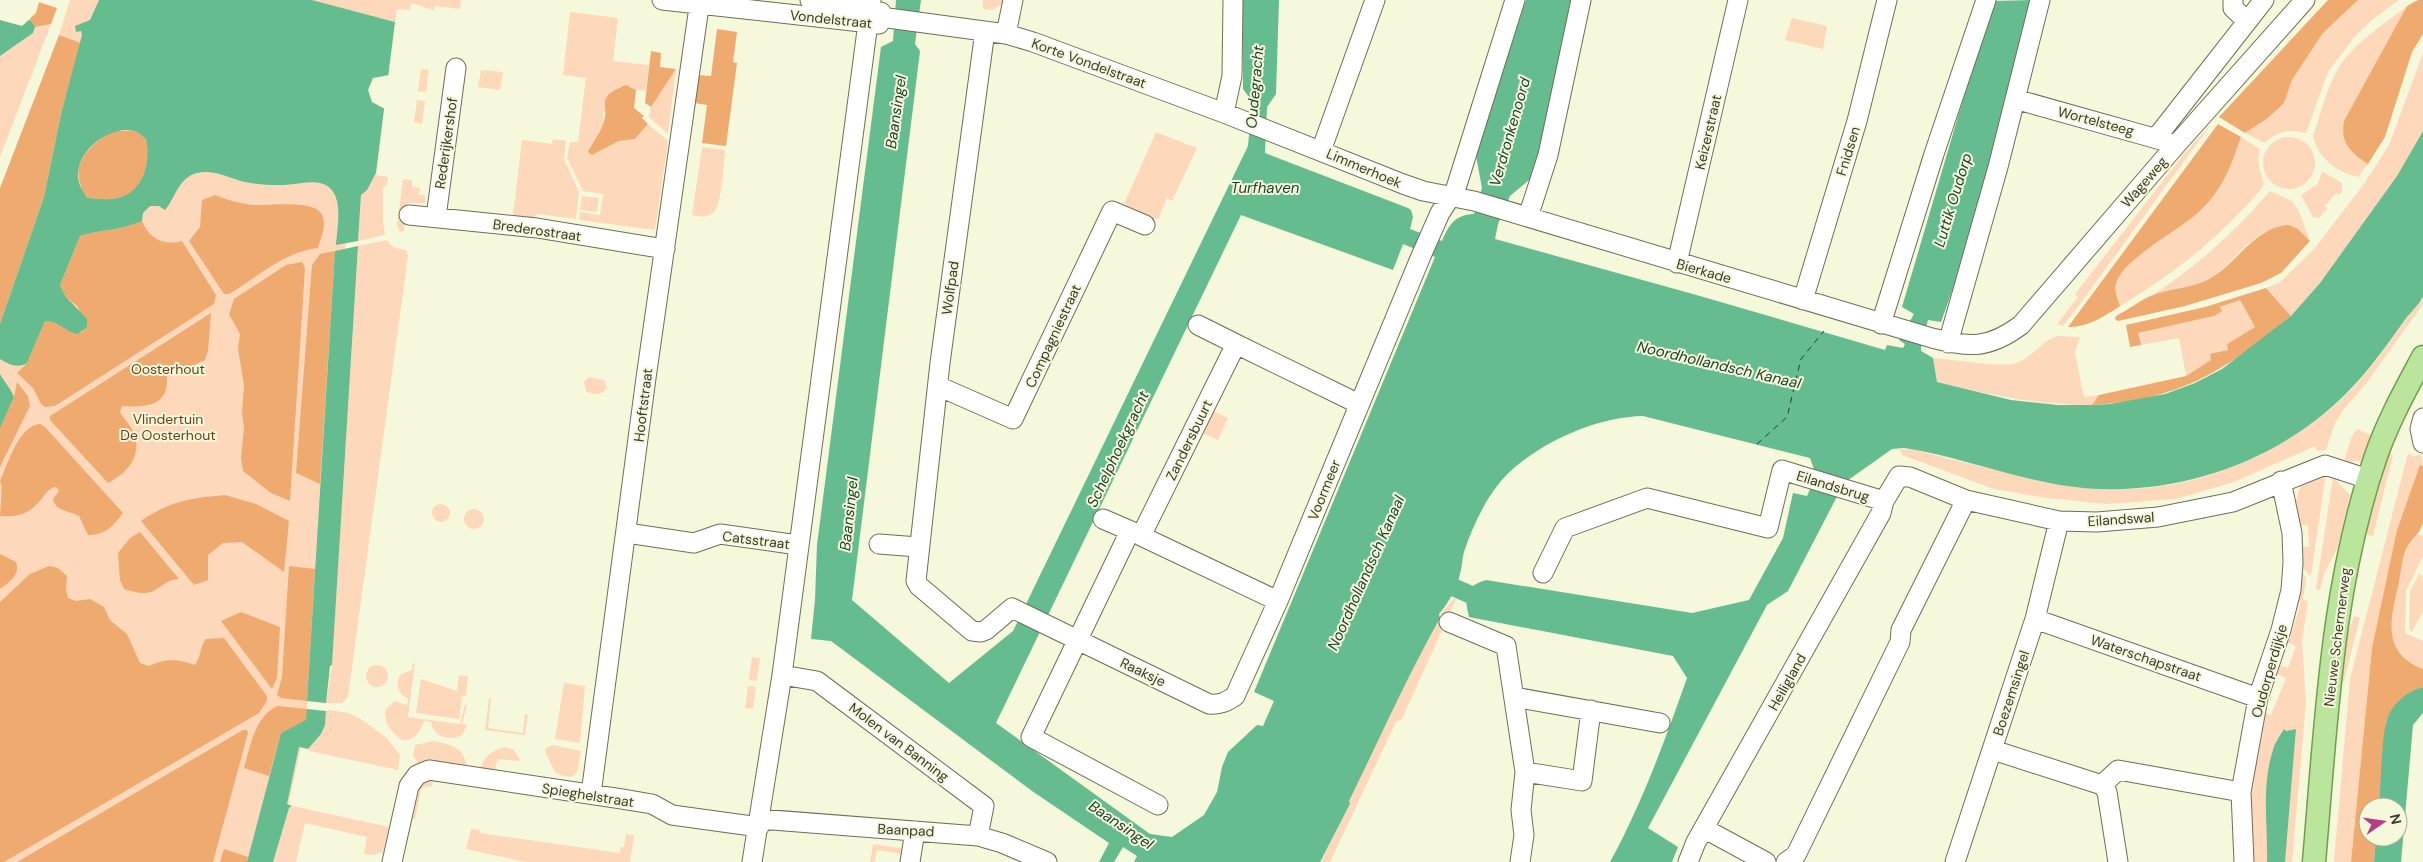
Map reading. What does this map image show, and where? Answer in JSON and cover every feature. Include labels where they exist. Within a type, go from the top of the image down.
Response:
[{"type":"main road","name":"Nieuwe Schermerweg","points":[[2314,862],[2332,654],[2347,558],[2368,479],[2392,418],[2423,357]]},
{"type":"street","name":"Vondelstraat","points":[[662,0],[699,6],[869,17]]},
{"type":"street","name":"Vondelstraat","points":[[810,0],[869,17],[879,24],[888,18]]},
{"type":"street","points":[[1006,34],[1013,0]]},
{"type":"street","points":[[1224,113],[1232,76],[1233,0]]},
{"type":"street","name":"Limmerhoek","points":[[1375,0],[1321,151],[1410,187],[1507,210]]},
{"type":"street","points":[[1452,196],[1515,0]]},
{"type":"street","points":[[1528,217],[1548,155],[1581,0]]},
{"type":"street","name":"Keizerstraat","points":[[1677,263],[1738,0]]},
{"type":"street","name":"Fnidsen","points":[[1802,300],[1857,121],[1887,0]]},
{"type":"street","points":[[1881,324],[1934,154],[1986,0]]},
{"type":"street","points":[[1940,340],[1998,167],[2040,0]]},
{"type":"street","points":[[2233,0],[2233,8],[2247,21]]},
{"type":"street","name":"Wageweg","points":[[2156,138],[2264,0]]},
{"type":"street","name":"Wageweg","points":[[1940,340],[1972,346],[1989,344],[2022,325],[2176,144],[2305,0]]},
{"type":"street","name":"Hooftstraat","points":[[591,794],[699,6]]},
{"type":"street","points":[[752,862],[782,674],[869,17]]},
{"type":"street","name":"Korte Vondelstraat","points":[[888,18],[1006,34],[1224,113],[1321,151]]},
{"type":"street","name":"Wolfpad","points":[[985,30],[915,573],[917,584],[972,631],[981,632],[986,630],[1012,608],[1020,612]]},
{"type":"street","name":"Rederijkershof","points":[[436,218],[456,68]]},
{"type":"street","name":"Wortelsteeg","points":[[2015,99],[2176,144]]},
{"type":"street","name":"Voormeer","points":[[1208,704],[1224,703],[1235,696],[1278,601],[1430,235],[1452,196]]},
{"type":"street","name":"Bierkade","points":[[1507,210],[1677,263],[1940,340]]},
{"type":"street","name":"Compagniestraat","points":[[938,386],[1013,419],[1112,211],[1145,226]]},
{"type":"street","name":"Brederostraat","points":[[409,215],[537,228],[665,249]]},
{"type":"street","points":[[1198,325],[1359,404]]},
{"type":"street","name":"Zandersbuurt","points":[[1136,533],[1236,344]]},
{"type":"street","points":[[2422,441],[2423,418]]},
{"type":"street","name":"Eilandswal","points":[[1884,501],[1896,479],[1903,475],[1966,500],[2059,521],[2097,522],[2158,517],[2233,502],[2324,465],[2368,479]]},
{"type":"street","name":"Eilandsbrug","points":[[1543,572],[1565,528],[1647,498],[1768,528],[1782,470],[1884,501]]},
{"type":"street","name":"Oudorperdijkje","points":[[2244,862],[2241,792],[2258,698],[2281,630],[2291,590],[2293,563],[2292,532],[2282,481]]},
{"type":"street","points":[[1791,859],[1900,642],[1901,630],[1966,500]]},
{"type":"street","name":"Heiligland","points":[[1688,862],[1696,842],[1881,513],[1884,501]]},
{"type":"street","points":[[1103,519],[1278,601]]},
{"type":"street","name":"Boezemsingel","points":[[1955,862],[2035,619],[2059,521]]},
{"type":"street","name":"Catsstraat","points":[[627,533],[694,543],[720,534],[798,545]]},
{"type":"street","points":[[1136,533],[1077,639],[1031,737],[1158,805]]},
{"type":"street","points":[[879,544],[918,547]]},
{"type":"street","name":"Raaksje","points":[[1020,612],[1208,704]]},
{"type":"street","name":"Waterschapstraat","points":[[2035,619],[2258,698]]},
{"type":"street","points":[[1449,622],[1506,646],[1525,772],[1521,810],[1524,834],[1520,862]]},
{"type":"street","name":"Molen van Banning","points":[[782,674],[817,681],[984,806],[978,836]]},
{"type":"street","points":[[1514,697],[1660,723]]},
{"type":"street","points":[[1525,772],[1582,780],[1592,710]]},
{"type":"street","points":[[1993,750],[2102,785],[2108,792],[2118,862]]},
{"type":"street","name":"Spieghelstraat","points":[[392,862],[408,786],[417,775],[429,770],[652,804],[672,815],[759,823]]},
{"type":"street","points":[[2102,785],[2118,770],[2241,792]]},
{"type":"street","name":"Baanpad","points":[[759,823],[978,836],[1002,843],[1048,862]]},
{"type":"street","points":[[1704,830],[1766,862]]},
{"type":"street","points":[[910,862],[915,831]]},
{"type":"green space","points":[[70,0],[99,0],[90,20],[80,31],[82,32],[81,43],[59,35]]},
{"type":"green space","name":"Oosterhout","points":[[122,0],[349,202],[312,669],[303,737],[286,816],[289,808],[293,806],[389,827],[383,852],[373,855],[364,854],[367,837],[305,823],[296,862],[0,862],[0,342]]},
{"type":"green space","points":[[312,0],[461,0],[460,9],[435,6],[434,10],[411,3],[410,10],[397,9],[395,22]]},
{"type":"green space","points":[[983,0],[1006,0],[1005,3],[992,10],[983,9]]},
{"type":"green space","points":[[2328,0],[2358,0],[2323,33],[2292,80],[2284,103],[2268,118],[2245,133],[2219,117]]},
{"type":"green space","points":[[2358,0],[2399,0],[2372,20],[2354,38],[2328,72],[2306,133],[2284,132],[2274,136],[2265,143],[2245,133],[2268,118],[2284,103],[2292,80],[2323,33]]},
{"type":"green space","points":[[2418,0],[2423,0],[2423,34],[2412,52],[2385,137],[2368,164],[2348,147],[2343,129],[2344,121],[2407,6]]},
{"type":"green space","points":[[39,2],[57,8],[51,24],[35,27],[29,19],[36,13]]},
{"type":"green space","points":[[2407,6],[2344,122],[2344,136],[2349,147],[2368,164],[2358,177],[2350,175],[2329,163],[2315,144],[2313,136],[2325,99],[2336,72],[2355,48]]},
{"type":"green space","points":[[570,12],[618,18],[613,61],[649,65],[646,91],[636,90],[632,87],[621,87],[617,90],[604,112],[603,126],[589,148],[592,155],[619,141],[635,139],[648,124],[668,141],[655,230],[579,220],[580,212],[600,215],[603,194],[583,191],[567,158],[570,142],[578,142],[586,78],[563,75]]},
{"type":"green space","points":[[1792,18],[1827,26],[1823,49],[1785,40]]},
{"type":"green space","points":[[51,24],[0,157],[0,56],[33,33],[35,27]]},
{"type":"green space","points":[[717,29],[737,32],[733,62],[737,63],[726,146],[702,143],[707,105],[694,103],[698,75],[711,76]]},
{"type":"green space","points":[[59,35],[81,43],[61,114],[44,197],[0,324],[0,188]]},
{"type":"green space","points":[[651,51],[661,53],[660,67],[676,69],[651,107],[645,103]]},
{"type":"green space","points":[[2423,53],[2423,131],[2397,176],[2320,283],[2291,316],[2266,288],[2280,282],[2314,249],[2364,184],[2389,145]]},
{"type":"green space","points":[[421,69],[429,70],[426,92],[418,91]]},
{"type":"green space","points":[[676,69],[668,134],[649,117],[651,107]]},
{"type":"green space","points":[[481,70],[503,72],[500,90],[478,87]]},
{"type":"green space","points":[[626,85],[636,90],[634,108],[644,116],[642,118],[648,124],[635,139],[619,141],[592,155],[588,152],[603,124],[606,98]]},
{"type":"green space","points":[[417,100],[425,101],[422,124],[414,122]]},
{"type":"green space","points":[[2212,123],[2074,312],[2063,326],[2057,324],[2078,297],[2075,294],[2184,154]]},
{"type":"green space","points":[[2218,124],[2241,137],[2230,166],[2217,191],[2195,215],[2141,254],[2120,274],[2116,287],[2120,306],[2082,326],[2068,327]]},
{"type":"green space","points":[[112,131],[136,131],[146,139],[147,162],[145,170],[139,185],[127,195],[107,199],[87,198],[81,187],[79,177],[82,159],[94,144]]},
{"type":"green space","points":[[1156,132],[1197,148],[1172,201],[1167,198],[1158,220],[1124,204]]},
{"type":"green space","points":[[2241,137],[2260,149],[2259,167],[2263,179],[2263,187],[2197,253],[2161,280],[2120,306],[2116,295],[2116,284],[2120,274],[2141,254],[2204,207],[2217,191],[2227,174]]},
{"type":"green space","points":[[2289,137],[2303,141],[2311,149],[2315,163],[2311,177],[2303,185],[2289,189],[2275,185],[2267,177],[2263,163],[2267,149],[2275,141]]},
{"type":"green space","points":[[553,139],[566,141],[564,159],[579,192],[576,219],[538,214],[531,219],[513,216],[522,140],[552,144]]},
{"type":"green space","points":[[702,147],[725,150],[722,185],[718,203],[712,214],[705,216],[692,215]]},
{"type":"green space","points":[[2322,171],[2342,183],[2342,191],[2339,195],[2336,193],[2325,206],[2328,208],[2319,218],[2313,217],[2301,195],[2318,184]]},
{"type":"green space","points":[[375,175],[388,177],[387,184],[383,188],[385,235],[358,241],[361,195]]},
{"type":"green space","points":[[403,179],[412,180],[412,187],[420,188],[419,195],[425,195],[425,203],[408,203],[404,231],[400,232],[397,225]]},
{"type":"green space","points":[[2270,191],[2292,201],[2298,209],[2310,241],[2298,229],[2281,228],[2271,230],[2263,233],[2247,245],[2216,275],[2208,280],[2188,288],[2153,295],[2215,247],[2244,220]]},
{"type":"green space","points":[[215,195],[252,205],[290,204],[318,210],[322,215],[324,223],[318,248],[306,250],[283,259],[229,294],[224,294],[189,241],[200,227],[202,200]]},
{"type":"green space","points":[[582,196],[599,198],[597,212],[580,210]]},
{"type":"green space","points":[[142,221],[153,237],[158,240],[169,243],[182,241],[216,295],[214,304],[55,406],[45,407],[41,404],[33,388],[17,373],[27,363],[45,321],[53,321],[73,333],[83,332],[78,307],[66,297],[60,285],[80,236],[126,227]]},
{"type":"green space","points":[[2289,225],[2298,229],[2310,241],[2281,273],[2261,283],[2185,306],[2118,321],[2115,319],[2116,316],[2153,295],[2192,286],[2207,280],[2223,269],[2257,238],[2277,227]]},
{"type":"green space","points":[[387,240],[393,247],[406,250],[408,256],[348,697],[342,703],[326,703],[332,665],[358,246]]},
{"type":"green space","points":[[335,251],[320,484],[296,473],[312,265],[320,254]]},
{"type":"green space","points":[[302,262],[305,268],[290,501],[271,493],[243,471],[241,458],[244,428],[242,413],[244,385],[238,349],[240,334],[229,314],[234,299],[286,265]]},
{"type":"green space","points":[[2266,288],[2291,316],[2222,367],[2200,379],[2151,397],[2092,405],[2099,395],[2186,376],[2211,360],[2210,354],[2228,350],[2227,344],[2255,327],[2240,300],[2220,307],[2222,311],[2214,316],[2138,333],[2141,345],[2130,347],[2126,325],[2205,307]]},
{"type":"green space","points":[[2423,295],[2423,304],[2365,385],[2344,409],[2335,423],[2326,450],[2317,451],[2315,446],[2234,482],[2176,499],[2106,504],[2046,498],[1994,489],[1902,455],[1900,449],[1916,450],[2020,475],[2114,489],[2155,487],[2185,482],[2216,473],[2246,462],[2274,447],[2301,431],[2326,412],[2349,392],[2369,369]]},
{"type":"green space","points":[[2240,300],[2255,327],[2227,344],[2228,350],[2186,376],[2179,338],[2141,345],[2138,333],[2214,316],[2220,307]]},
{"type":"green space","points":[[211,313],[208,351],[205,360],[186,369],[166,370],[166,391],[157,402],[142,406],[122,406],[120,412],[135,436],[136,452],[126,470],[108,483],[50,420],[50,416]]},
{"type":"green space","points":[[2058,336],[2080,337],[2075,353],[2084,397],[2099,395],[2092,405],[2072,405],[2014,398],[1937,382],[1933,358],[1989,364],[2016,363],[2022,361],[2047,341]]},
{"type":"green space","points":[[589,377],[604,380],[607,387],[605,390],[598,394],[586,391],[584,382]]},
{"type":"green space","points":[[17,382],[28,396],[30,406],[0,467],[0,428],[14,397]]},
{"type":"green space","points":[[1211,410],[1228,418],[1218,440],[1201,432]]},
{"type":"green space","points":[[40,424],[45,427],[123,513],[108,529],[94,535],[88,535],[79,516],[60,508],[54,503],[53,499],[59,491],[56,487],[51,489],[32,509],[14,516],[0,516],[2,486],[0,481],[10,456],[26,431],[32,426]]},
{"type":"green space","points":[[2357,429],[2371,435],[2361,461],[2344,462],[2351,438]]},
{"type":"green space","points":[[2389,453],[2393,455],[2373,536],[2365,534]]},
{"type":"green space","points":[[2408,453],[2414,457],[2421,454],[2423,466],[2420,465],[2372,648],[2351,862],[2334,862],[2350,679]]},
{"type":"green space","points":[[2420,465],[2423,466],[2423,523],[2408,545],[2403,557],[2393,608],[2392,633],[2394,643],[2400,653],[2409,662],[2423,669],[2423,687],[2412,692],[2401,701],[2386,723],[2380,797],[2358,797],[2358,847],[2375,847],[2374,862],[2351,862],[2372,648],[2397,530]]},
{"type":"green space","points":[[2327,474],[2311,576],[2300,566],[2301,539],[2303,547],[2309,547],[2308,525],[2300,525],[2295,504],[2301,484]]},
{"type":"green space","points":[[2333,477],[2350,495],[2337,549],[2324,574],[2320,590],[2316,589]]},
{"type":"green space","points":[[225,495],[256,504],[289,521],[284,572],[242,542],[223,543],[208,555],[208,580],[194,585],[141,521],[171,505]]},
{"type":"green space","points":[[437,504],[445,504],[450,509],[448,520],[437,522],[432,517],[432,509]]},
{"type":"green space","points":[[474,509],[481,512],[484,519],[481,526],[474,529],[467,526],[464,519],[467,512]]},
{"type":"green space","points":[[140,532],[179,579],[171,580],[148,593],[124,589],[120,580],[118,553],[130,538]]},
{"type":"green space","points":[[2418,534],[2423,536],[2423,556],[2406,591],[2405,633],[2423,641],[2423,669],[2410,662],[2398,652],[2393,645],[2392,638],[2395,597],[2403,556],[2407,547]]},
{"type":"green space","points":[[0,554],[16,562],[17,571],[13,578],[0,589]]},
{"type":"green space","points":[[49,566],[58,568],[67,576],[66,589],[68,598],[76,601],[90,599],[104,607],[110,620],[127,634],[140,663],[149,666],[172,660],[195,665],[206,639],[224,638],[267,696],[267,701],[259,713],[4,862],[0,862],[0,602],[30,574]]},
{"type":"green space","points":[[289,566],[315,569],[307,701],[281,698],[277,695],[282,677]]},
{"type":"green space","points":[[2300,571],[2306,577],[2303,600],[2308,601],[2302,641],[2306,702],[2292,862],[2285,862],[2296,729],[2285,731],[2284,729],[2272,762],[2267,794],[2267,862],[2252,862],[2250,803],[2262,712],[2271,715],[2286,678],[2273,672],[2276,664],[2288,668],[2296,646],[2285,641],[2290,639],[2301,602],[2297,600]]},
{"type":"green space","points":[[2419,574],[2423,576],[2423,611],[2412,632],[2409,629],[2410,591]]},
{"type":"green space","points":[[1454,598],[1456,599],[1402,719],[1396,722],[1330,862],[1320,862],[1350,805],[1348,801],[1440,618],[1442,624],[1441,614]]},
{"type":"green space","points":[[241,612],[280,627],[277,678],[272,689],[221,621]]},
{"type":"green space","points":[[2354,616],[2360,618],[2344,681],[2341,681],[2346,638]]},
{"type":"green space","points":[[752,657],[760,658],[757,681],[749,680]]},
{"type":"green space","points":[[413,663],[415,663],[408,717],[460,724],[465,705],[467,705],[462,724],[467,725],[462,735],[452,738],[443,737],[435,732],[431,722],[424,721],[421,729],[414,737],[402,740],[389,727],[385,714],[386,709],[395,701],[407,705],[408,699],[398,688],[398,681],[401,674],[412,670]]},
{"type":"green space","points":[[377,665],[385,668],[388,676],[385,684],[377,687],[369,684],[366,676],[369,668]]},
{"type":"green space","points":[[459,675],[468,676],[466,696],[462,696],[459,719],[416,713],[421,679],[457,691]]},
{"type":"green space","points":[[564,683],[585,686],[580,743],[555,739]]},
{"type":"green space","points":[[748,686],[756,687],[753,709],[745,708]]},
{"type":"green space","points":[[489,698],[491,698],[488,728],[523,733],[525,714],[528,715],[525,735],[485,730]]},
{"type":"green space","points":[[278,706],[307,709],[307,720],[281,733],[269,776],[244,768],[251,742],[259,724],[270,710]]},
{"type":"green space","points":[[326,711],[349,713],[361,719],[387,738],[400,755],[398,770],[310,751],[308,749],[321,734],[325,725]]},
{"type":"green space","points":[[243,730],[247,730],[248,733],[213,862],[17,862]]},
{"type":"green space","points":[[433,741],[456,748],[463,756],[468,769],[418,763],[413,756],[415,745]]},
{"type":"green space","points":[[552,745],[581,751],[578,769],[573,776],[563,776],[555,772],[545,752],[546,748]]},
{"type":"green space","points":[[505,747],[513,749],[521,761],[499,759],[496,763],[495,773],[481,770],[483,761],[489,755]]},
{"type":"green space","points":[[425,781],[433,781],[432,786],[424,787],[421,790],[415,819],[410,818],[416,789]]},
{"type":"green space","points":[[471,829],[480,830],[480,833],[620,853],[621,847],[624,847],[626,834],[634,835],[630,862],[525,862],[466,849]]},
{"type":"green space","points":[[873,844],[906,849],[902,854],[877,850],[874,862],[870,862]]},
{"type":"green space","points":[[224,849],[248,857],[247,862],[220,862]]},
{"type":"water","points":[[99,0],[312,0],[395,22],[376,173],[367,190],[361,195],[358,241],[336,245],[337,201],[335,194],[326,185],[313,182],[285,185],[258,184],[209,172],[191,175],[181,183],[165,210],[159,206],[150,206],[143,213],[142,221],[126,227],[80,236],[60,285],[66,297],[87,319],[87,327],[78,334],[54,322],[45,321],[27,363],[20,366],[13,365],[0,359],[0,324],[44,197],[61,114],[82,35],[81,31],[76,32],[75,26],[90,20]],"holes":[[[125,130],[136,131],[146,139],[147,146],[147,162],[138,185],[133,191],[117,198],[87,198],[78,179],[79,167],[87,151],[93,144],[108,135]]]},
{"type":"water","points":[[896,0],[921,0],[915,44],[920,51],[852,600],[949,683],[1013,631],[1248,146],[1252,101],[1243,89],[1243,0],[1279,0],[1276,94],[1267,107],[1265,153],[1408,208],[1411,210],[1413,217],[1410,229],[1442,241],[1453,222],[1462,216],[1474,214],[1482,188],[1476,156],[1526,0],[1572,0],[1535,175],[1510,196],[1498,224],[1495,239],[1885,350],[1887,345],[1903,348],[1905,344],[1899,340],[1914,314],[1902,307],[1992,1],[2032,0],[1991,162],[1968,243],[1941,322],[1928,320],[1921,348],[1921,351],[1933,358],[1937,382],[2011,400],[2058,405],[2110,404],[2165,394],[2195,383],[2222,369],[2291,316],[2320,283],[2397,176],[2423,131],[2423,296],[2365,373],[2329,410],[2296,434],[2260,455],[2222,470],[2183,482],[2142,488],[2101,489],[2040,481],[1904,448],[1892,449],[1844,483],[1788,591],[1767,605],[1648,828],[1678,847],[1672,862],[1610,862],[1643,795],[1687,678],[1673,656],[1469,617],[1466,604],[1467,594],[1473,586],[1486,580],[1692,613],[1749,600],[1783,538],[1793,493],[1807,496],[1816,475],[1810,458],[1643,416],[1609,420],[1575,431],[1528,457],[1506,475],[1498,485],[1484,506],[1473,529],[1464,552],[1460,574],[1454,591],[1439,614],[1440,618],[1404,687],[1349,801],[1350,804],[1320,862],[1134,862],[1137,856],[1123,847],[1114,862],[1099,862],[1109,843],[1032,791],[831,641],[811,639],[815,600],[817,545],[881,47],[893,41]],"holes":[[[1241,215],[1393,270],[1403,244],[1435,257],[1254,692],[1274,701],[1263,726],[1257,725],[1228,752],[1222,767],[1217,792],[1204,815],[1172,837],[1150,834],[996,723]]]},
{"type":"water","points":[[0,10],[25,17],[35,27],[33,33],[0,56]]},
{"type":"water","points":[[358,246],[332,665],[330,666],[326,703],[307,701],[335,251]]},
{"type":"water","points":[[0,374],[14,397],[0,428]]},
{"type":"water","points":[[2423,687],[2423,713],[2413,725],[2407,797],[2380,797],[2383,747],[2388,717],[2398,702],[2412,691]]},
{"type":"water","points":[[307,709],[326,711],[325,725],[321,734],[308,749],[299,747],[287,804],[292,806],[289,808],[273,862],[247,862],[281,733],[306,720]]},
{"type":"water","points":[[2284,729],[2286,731],[2296,729],[2285,862],[2267,862],[2267,777],[2274,747]]},
{"type":"water","points":[[2375,847],[2402,847],[2401,862],[2374,862]]},
{"type":"pier","points":[[0,8],[22,13],[31,18],[22,26],[0,20]]},
{"type":"pier","points":[[389,75],[385,109],[372,102],[368,90],[373,78]]},
{"type":"waterway","points":[[1435,579],[1489,603]]},
{"type":"ferry route","points":[[1757,444],[1787,417],[1801,359],[1824,331]]},
{"type":"water label","name":"Oudegracht","points":[[1255,87]]},
{"type":"water label","name":"Baansingel","points":[[896,112]]},
{"type":"water label","name":"Verdronkenoord","points":[[1510,132]]},
{"type":"water label","name":"Turfhaven","points":[[1265,188]]},
{"type":"water label","name":"Luttik Oudorp","points":[[1953,200]]},
{"type":"water label","name":"Noordhollandsch Kanaal","points":[[1719,365]]},
{"type":"water label","name":"Schelphoekgracht","points":[[1118,449]]},
{"type":"water label","name":"Baansingel","points":[[849,514]]},
{"type":"water label","name":"Noordhollandsch Kanaal","points":[[1366,573]]},
{"type":"water label","name":"Baansingel","points":[[1121,825]]},
{"type":"park label","name":"Vlindertuin De Oosterhout","points":[[168,428]]}]
